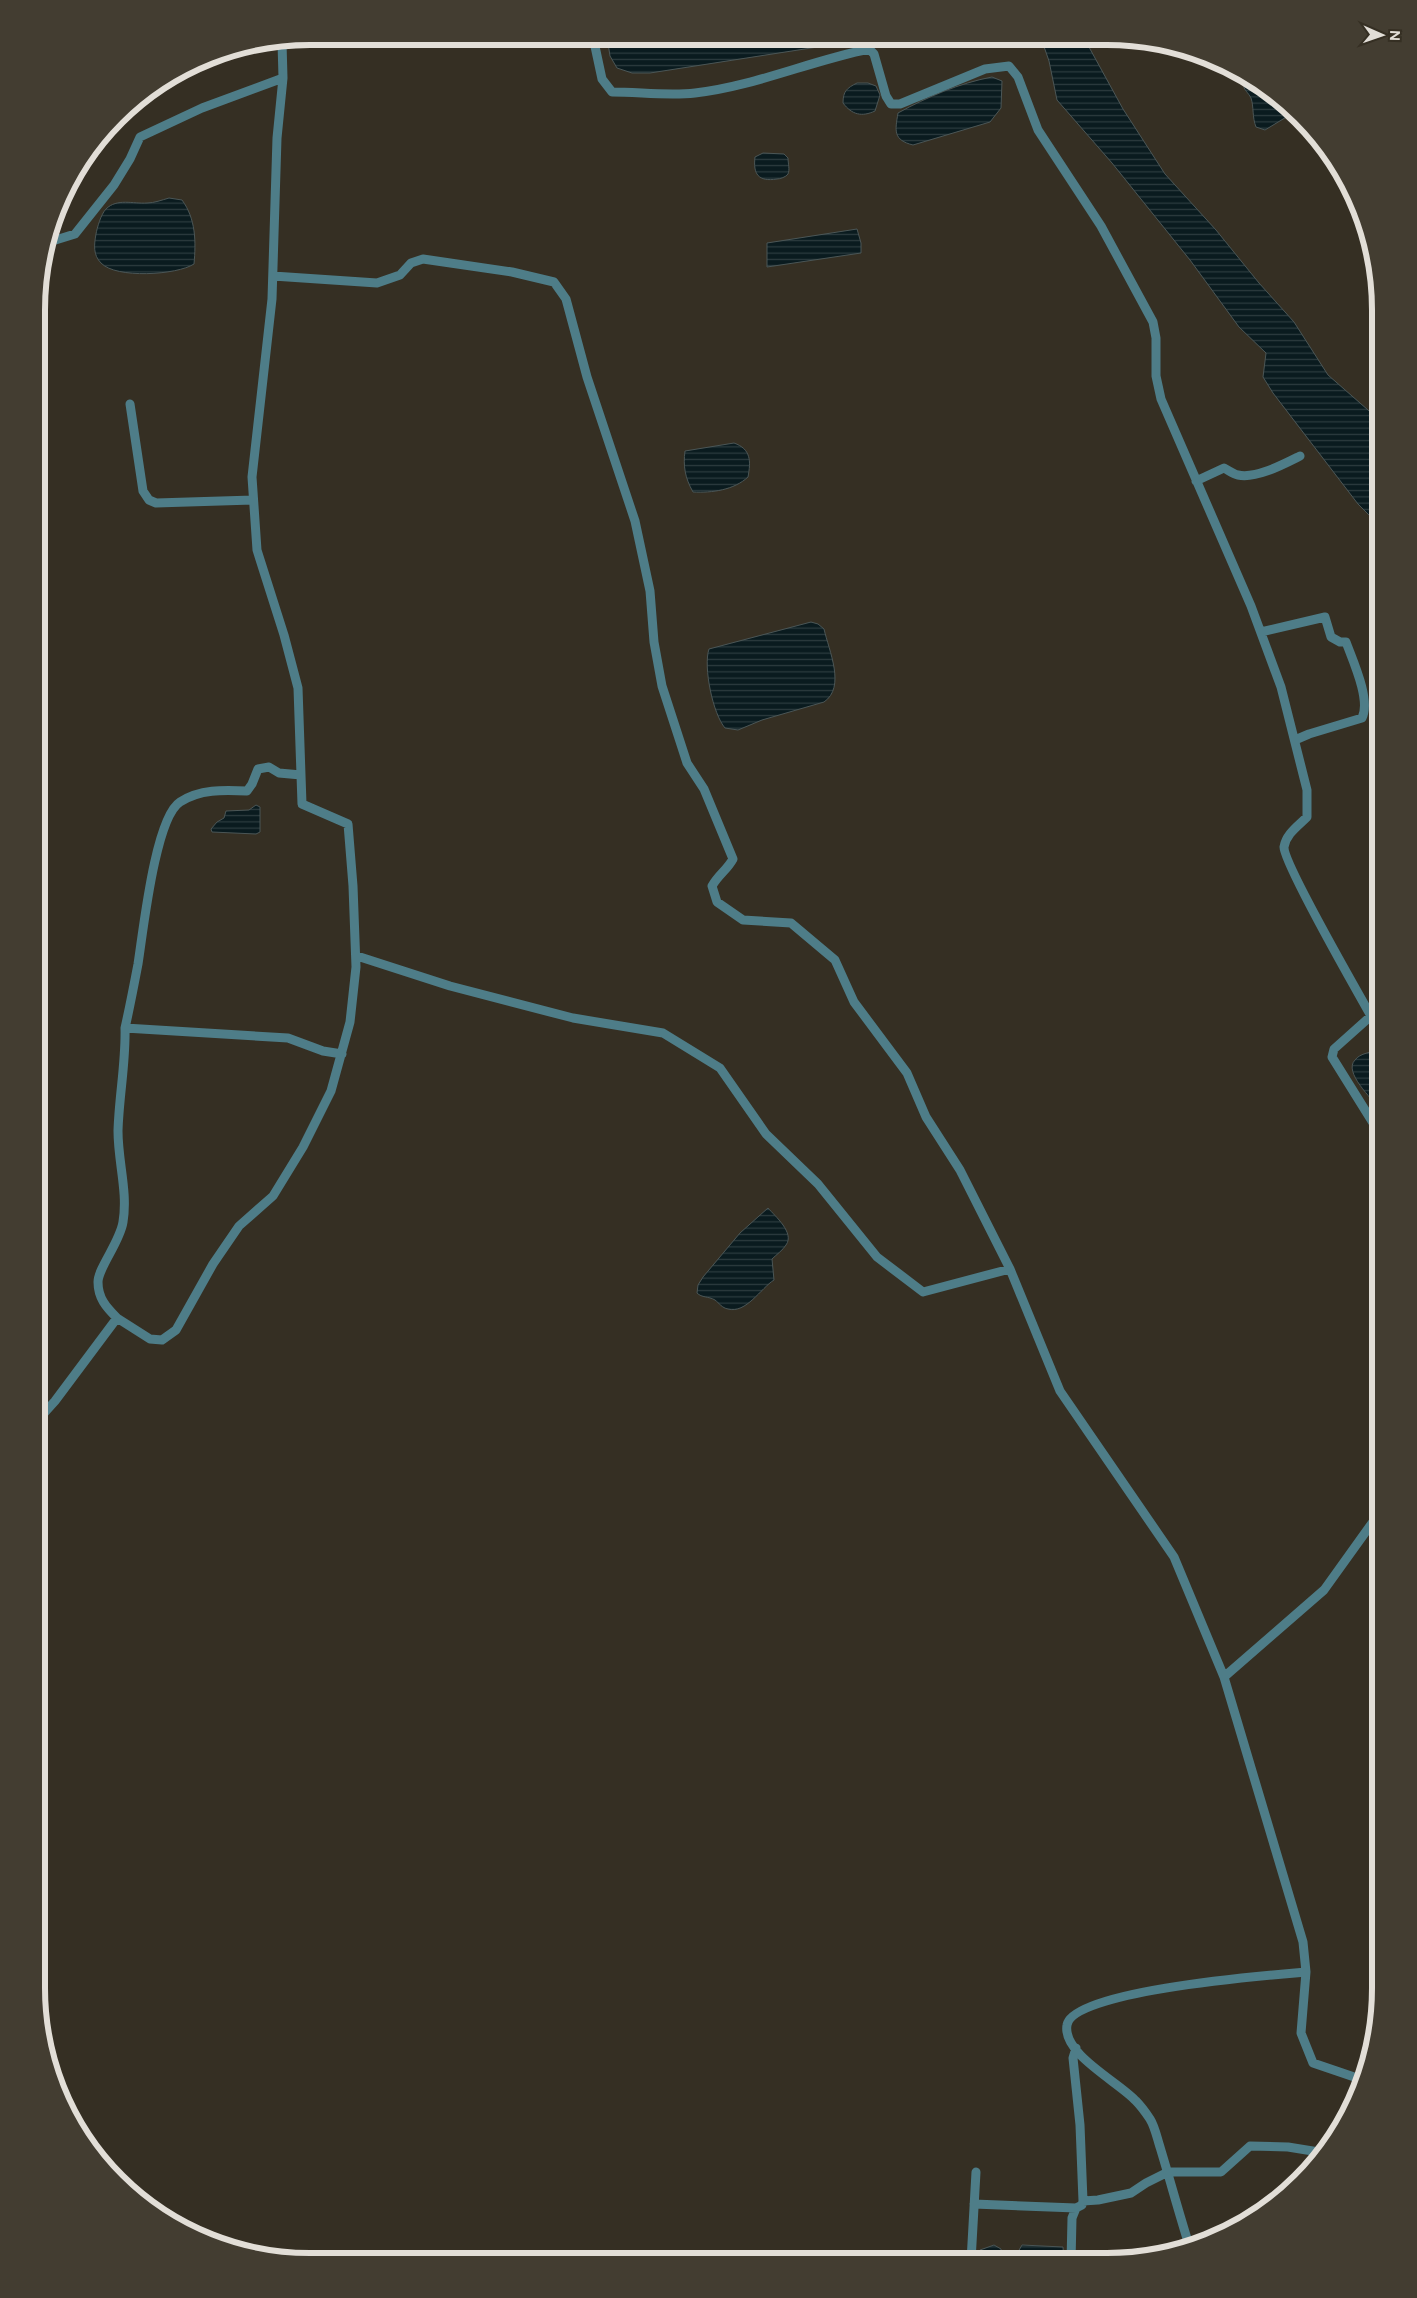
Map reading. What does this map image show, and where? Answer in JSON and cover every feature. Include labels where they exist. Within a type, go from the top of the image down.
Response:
[{"type":"street","points":[[595,45],[602,79],[612,92],[695,93],[772,77],[843,54],[869,49],[874,54],[886,96],[891,104],[900,104],[985,69],[1009,66],[1018,77],[1038,130],[1101,226],[1146,305],[1153,322],[1156,338],[1156,376],[1161,399],[1251,606],[1281,688],[1308,790],[1307,817],[1287,838],[1284,850],[1305,894],[1371,1016],[1334,1049],[1332,1057],[1372,1121]]},
{"type":"street","points":[[282,47],[272,299],[252,477],[257,550],[284,635],[298,688],[301,775],[302,804],[348,824],[357,956],[350,1022],[342,1054],[331,1091],[303,1147],[273,1196],[239,1226],[213,1264],[176,1330],[162,1340],[150,1339],[117,1318],[100,1297],[98,1279],[117,1244],[124,1212],[118,1133],[126,1057],[125,1028],[138,962],[150,881],[168,819],[178,803],[207,790],[247,790],[252,784],[258,769],[269,767],[279,773],[301,775]]},
{"type":"street","points":[[55,240],[75,234],[114,185],[140,137],[202,108],[282,78]]},
{"type":"street","points":[[273,276],[377,283],[400,275],[410,263],[423,260],[512,272],[554,282],[566,300],[587,377],[635,520],[650,592],[654,642],[662,686],[687,763],[704,789],[733,859],[729,867],[719,874],[712,886],[717,902],[743,920],[791,923],[835,960],[854,1002],[907,1073],[926,1117],[960,1170],[1010,1269],[1060,1391],[1174,1557],[1224,1677],[1303,1942],[1306,1972],[1302,2033],[1313,2063],[1356,2078]]},
{"type":"street","points":[[130,404],[143,491],[149,500],[156,503],[253,500]]},
{"type":"street","points":[[1196,481],[1224,468],[1237,475],[1245,475],[1279,467],[1300,456]]},
{"type":"street","points":[[1260,632],[1325,617],[1331,637],[1340,642],[1346,642],[1358,675],[1364,698],[1365,712],[1362,718],[1295,740]]},
{"type":"street","points":[[357,956],[450,986],[573,1018],[663,1033],[720,1068],[766,1134],[818,1184],[877,1257],[923,1292],[1010,1269]]},
{"type":"street","points":[[125,1028],[288,1038],[323,1051],[342,1054]]},
{"type":"street","points":[[45,1412],[117,1318]]},
{"type":"street","points":[[1224,1677],[1324,1590],[1372,1523]]},
{"type":"street","points":[[1187,2240],[1151,2119],[1135,2100],[1087,2061],[1068,2039],[1067,2024],[1072,2015],[1105,2002],[1151,1990],[1223,1980],[1306,1972]]},
{"type":"street","points":[[974,2204],[1076,2208],[1082,2206],[1073,2058],[1076,2048]]},
{"type":"street","points":[[1083,2201],[1131,2193],[1168,2172],[1221,2172],[1250,2146],[1288,2147],[1315,2151]]},
{"type":"street","points":[[971,2253],[976,2172]]},
{"type":"street","points":[[1071,2253],[1072,2218],[1076,2208]]},
{"type":"shaded area","points":[[608,45],[824,45],[650,73],[632,73],[617,68],[610,56]]},
{"type":"shaded area","points":[[1043,45],[1088,45],[1123,109],[1165,174],[1216,230],[1294,322],[1328,375],[1372,414],[1372,518],[1358,504],[1273,393],[1263,377],[1266,353],[1239,327],[1190,260],[1112,163],[1057,100],[1049,61]]},
{"type":"shaded area","points":[[992,77],[1002,81],[1001,108],[990,122],[913,145],[906,143],[897,134],[898,113],[944,91]]},
{"type":"shaded area","points":[[857,83],[868,83],[876,86],[880,95],[875,111],[858,114],[850,110],[843,103],[846,90]]},
{"type":"shaded area","points":[[1243,83],[1268,100],[1287,116],[1265,130],[1256,127],[1251,98]]},
{"type":"shaded area","points":[[763,153],[784,154],[788,158],[788,174],[780,179],[761,178],[756,172],[755,157]]},
{"type":"shaded area","points":[[169,198],[182,200],[187,207],[195,239],[194,264],[174,271],[147,274],[119,271],[109,268],[98,260],[95,253],[95,242],[102,214],[106,209],[120,203],[150,203]]},
{"type":"shaded area","points":[[857,229],[861,243],[861,253],[767,267],[767,243]]},
{"type":"shaded area","points":[[734,443],[747,452],[749,461],[748,477],[736,485],[722,490],[693,492],[685,472],[685,451]]},
{"type":"shaded area","points":[[811,622],[818,624],[824,629],[832,658],[835,678],[831,695],[824,702],[762,720],[738,730],[725,728],[713,702],[710,690],[707,667],[709,649]]},
{"type":"shaded area","points":[[256,805],[260,807],[260,832],[256,834],[212,832],[211,829],[224,818],[226,811],[249,810]]},
{"type":"shaded area","points":[[1372,1052],[1372,1100],[1360,1085],[1352,1065],[1355,1060]]},
{"type":"shaded area","points":[[768,1208],[783,1225],[788,1235],[786,1245],[772,1259],[774,1280],[747,1304],[735,1310],[722,1307],[715,1300],[699,1295],[697,1293],[698,1285],[703,1277],[740,1233]]},
{"type":"shaded area","points":[[994,2245],[1001,2249],[1001,2253],[979,2253],[980,2250]]},
{"type":"shaded area","points":[[1022,2245],[1063,2247],[1063,2253],[1018,2253]]}]
